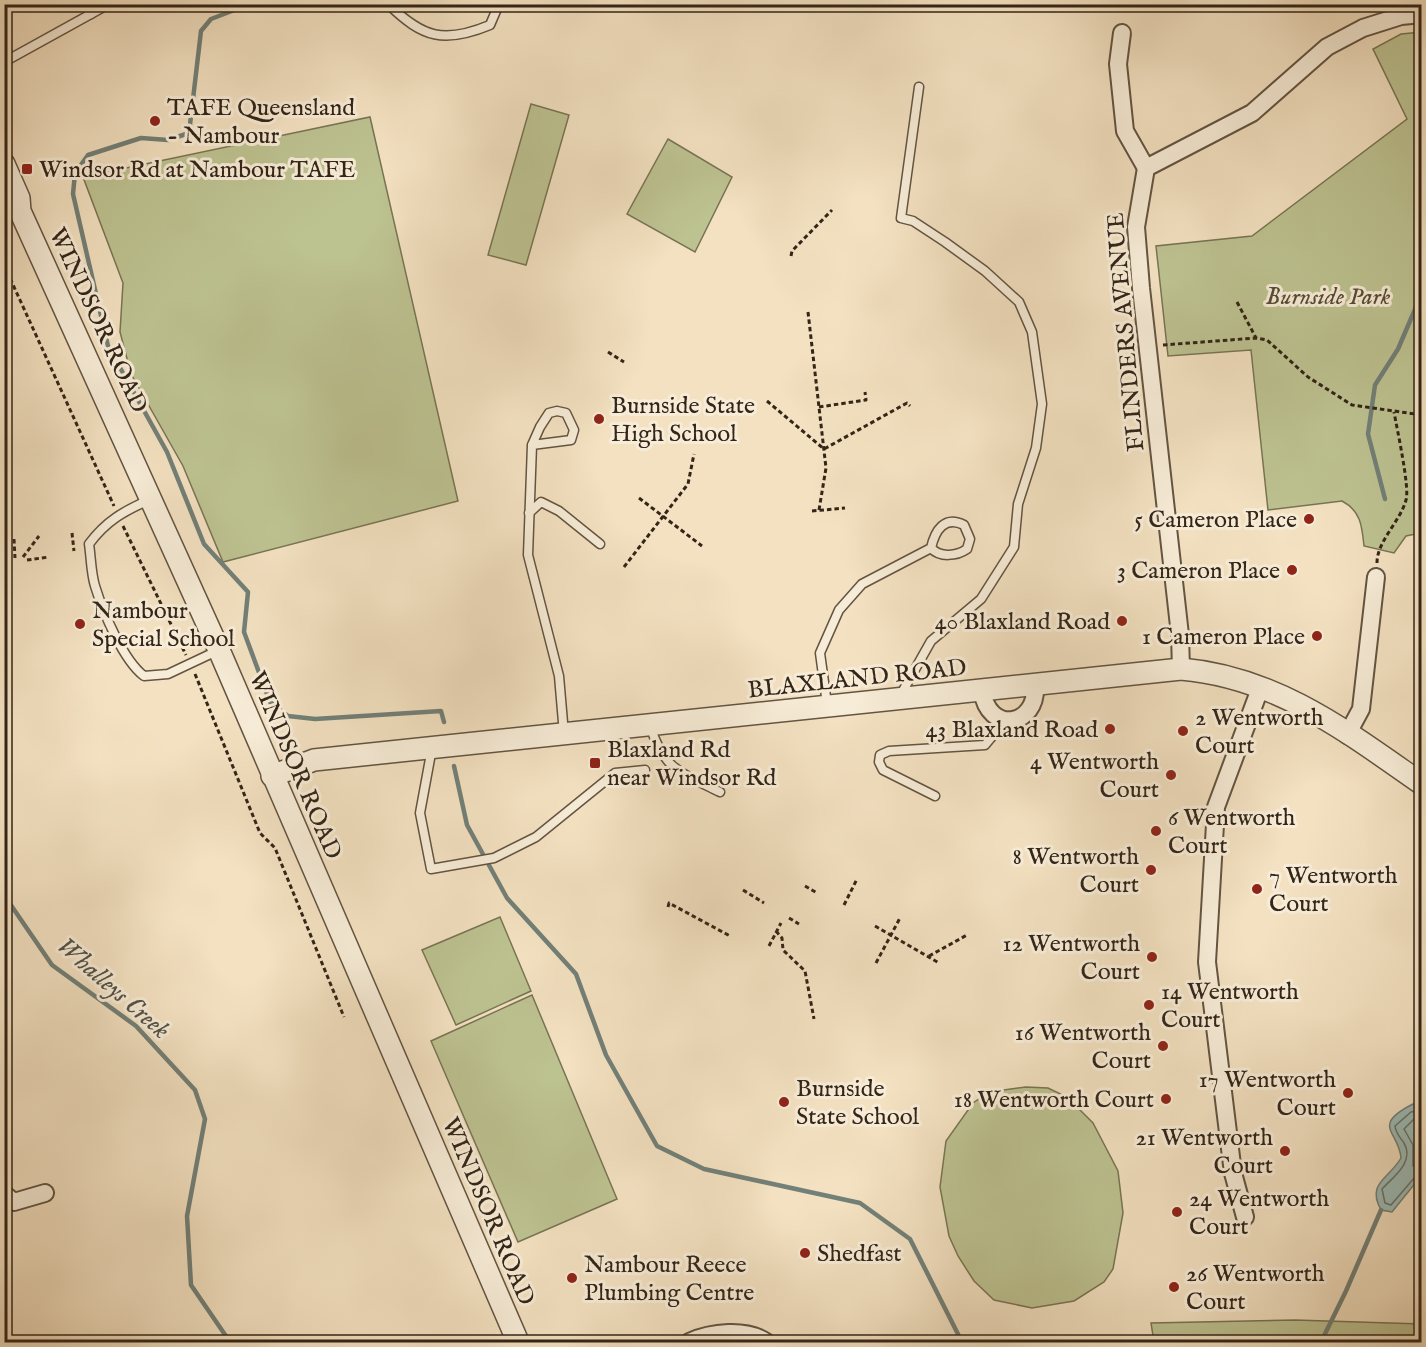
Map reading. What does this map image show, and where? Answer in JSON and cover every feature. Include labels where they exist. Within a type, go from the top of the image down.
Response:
[{"type":"street","points":[[1122,33],[1118,64],[1123,123],[1125,131],[1146,168],[1252,113],[1327,47],[1363,28],[1401,16],[1422,14]]},
{"type":"street","name":"WINDSOR ROAD","points":[[4,164],[19,198],[20,211]]},
{"type":"street","name":"FLINDERS AVENUE","points":[[1146,168],[1136,227],[1146,347],[1180,635],[1181,669]]},
{"type":"street","name":"WINDSOR ROAD","points":[[4,193],[20,211],[153,499],[518,1342]]},
{"type":"street","points":[[1347,735],[1362,701],[1376,577]]},
{"type":"street","name":"BLAXLAND ROAD","points":[[272,776],[314,760],[1181,669],[1227,675],[1261,686],[1297,702],[1422,784]]},
{"type":"street","points":[[982,690],[983,702],[992,715],[1005,721],[1013,720],[1032,708],[1036,698],[1035,685]]},
{"type":"street","points":[[1245,1217],[1233,1173],[1207,962],[1216,807],[1261,686]]},
{"type":"street","points":[[4,1194],[14,1202],[45,1194]]},
{"type":"street","points":[[689,1342],[732,1332],[766,1342]]},
{"type":"lane","points":[[85,4],[91,14]]},
{"type":"lane","points":[[4,62],[108,4]]},
{"type":"lane","points":[[388,4],[414,27],[443,37],[470,34],[490,25],[499,4]]},
{"type":"lane","points":[[899,699],[931,641],[981,598],[1014,547],[1018,504],[1036,448],[1042,404],[1032,332],[1019,302],[984,271],[945,242],[914,221],[902,218],[919,87]]},
{"type":"lane","points":[[532,445],[571,440],[574,430],[572,421],[566,413],[557,411],[549,413],[532,445],[528,555],[559,676],[564,734]]},
{"type":"lane","points":[[153,499],[117,514],[89,544],[94,585],[133,668],[144,676],[168,674],[219,650]]},
{"type":"lane","points":[[530,513],[541,502],[559,511],[600,544]]},
{"type":"lane","points":[[827,706],[820,653],[839,610],[862,584],[931,548],[938,528],[957,521],[964,525],[970,539],[967,549],[959,555],[936,552],[931,548]]},
{"type":"lane","points":[[935,796],[883,770],[879,762],[880,755],[889,751],[985,746],[1005,721]]},
{"type":"lane","points":[[649,725],[655,742],[671,768],[720,792]]},
{"type":"lane","points":[[432,748],[420,813],[430,869],[494,858],[536,837],[615,773],[645,770]]},
{"type":"path","points":[[791,256],[792,251],[832,210]]},
{"type":"path","points":[[4,265],[117,514],[190,664],[260,833],[275,848],[344,1017]]},
{"type":"path","points":[[1237,302],[1256,338]]},
{"type":"path","points":[[808,312],[826,468],[819,510]]},
{"type":"path","points":[[1146,347],[1256,338],[1267,340],[1308,377],[1352,405],[1422,415]]},
{"type":"path","points":[[608,352],[624,362]]},
{"type":"path","points":[[819,407],[866,400],[865,392]]},
{"type":"path","points":[[767,401],[824,449]]},
{"type":"path","points":[[824,449],[908,403],[910,406]]},
{"type":"path","points":[[1376,577],[1377,554],[1393,530],[1407,498],[1394,412]]},
{"type":"path","points":[[624,567],[688,484],[694,454]]},
{"type":"path","points":[[639,498],[702,546]]},
{"type":"path","points":[[812,511],[845,508]]},
{"type":"path","points":[[72,533],[74,551]]},
{"type":"path","points":[[23,557],[39,536]]},
{"type":"path","points":[[14,539],[15,558]]},
{"type":"path","points":[[27,560],[49,557]]},
{"type":"path","points":[[844,905],[858,879]]},
{"type":"path","points":[[805,886],[817,893]]},
{"type":"path","points":[[743,890],[764,903]]},
{"type":"path","points":[[668,907],[669,903],[730,936]]},
{"type":"path","points":[[789,918],[800,924]]},
{"type":"path","points":[[876,963],[900,918]]},
{"type":"path","points":[[769,946],[780,923]]},
{"type":"path","points":[[876,926],[939,963]]},
{"type":"path","points":[[776,932],[782,938],[783,950],[805,971],[814,1019]]},
{"type":"path","points":[[928,957],[967,934]]},
{"type":"green space","name":"Burnside Park","points":[[1421,32],[1421,533],[1406,536],[1394,553],[1364,546],[1357,514],[1342,501],[1268,510],[1251,350],[1168,356],[1156,246],[1252,236],[1407,119],[1373,49],[1401,34]]},
{"type":"green space","points":[[531,104],[569,115],[526,265],[488,255]]},
{"type":"green space","points":[[370,117],[458,501],[223,562],[183,466],[131,374],[120,332],[123,283],[83,177]]},
{"type":"green space","points":[[668,139],[732,177],[695,252],[627,214]]},
{"type":"green space","points":[[500,917],[531,991],[456,1025],[422,950]]},
{"type":"green space","points":[[532,995],[617,1199],[518,1242],[431,1041]]},
{"type":"green space","points":[[1026,1087],[1048,1088],[1067,1097],[1093,1123],[1118,1171],[1123,1213],[1113,1269],[1104,1282],[1074,1301],[1032,1308],[994,1300],[974,1281],[958,1256],[949,1236],[940,1187],[946,1141],[973,1103],[989,1092]]},
{"type":"green space","points":[[1295,1320],[1421,1324],[1421,1342],[1154,1342],[1151,1323]]},
{"type":"water","points":[[1413,1104],[1421,1104],[1421,1176],[1392,1212],[1381,1210],[1377,1201],[1378,1187],[1401,1158],[1390,1124],[1393,1118]]},
{"type":"waterway","points":[[250,4],[211,19],[201,31],[189,133],[168,140],[141,138],[88,155],[75,173],[73,194],[108,346],[167,452],[204,544],[248,592],[244,632],[270,702],[288,716],[315,719],[441,711],[444,722]]},
{"type":"waterway","points":[[1385,499],[1368,434],[1375,385],[1398,349],[1422,293]]},
{"type":"waterway","points":[[454,766],[467,825],[507,898],[576,974],[606,1055],[657,1146],[704,1169],[860,1203],[910,1239],[962,1342]]},
{"type":"waterway","name":"Whalleys Creek","points":[[4,895],[52,965],[136,1026],[195,1090],[205,1119],[187,1216],[191,1285],[230,1342]]},
{"type":"waterway","points":[[1321,1342],[1381,1210]]},
{"type":"place","name":"TAFE Queensland - Nambour","points":[[155,121]]},
{"type":"place","name":"Windsor Rd at Nambour TAFE","points":[[27,169]]},
{"type":"place","name":"Burnside State High School","points":[[599,419]]},
{"type":"place","name":"5 Cameron Place","points":[[1309,519]]},
{"type":"place","name":"3 Cameron Place","points":[[1292,570]]},
{"type":"place","name":"40 Blaxland Road","points":[[1122,621]]},
{"type":"place","name":"Nambour Special School","points":[[80,624]]},
{"type":"place","name":"1 Cameron Place","points":[[1317,636]]},
{"type":"place","name":"43 Blaxland Road","points":[[1110,729]]},
{"type":"place","name":"2 Wentworth Court","points":[[1183,731]]},
{"type":"place","name":"Blaxland Rd near Windsor Rd","points":[[595,763]]},
{"type":"place","name":"4 Wentworth Court","points":[[1171,775]]},
{"type":"place","name":"6 Wentworth Court","points":[[1156,831]]},
{"type":"place","name":"8 Wentworth Court","points":[[1151,870]]},
{"type":"place","name":"7 Wentworth Court","points":[[1257,889]]},
{"type":"place","name":"12 Wentworth Court","points":[[1152,957]]},
{"type":"place","name":"14 Wentworth Court","points":[[1149,1005]]},
{"type":"place","name":"16 Wentworth Court","points":[[1163,1046]]},
{"type":"place","name":"17 Wentworth Court","points":[[1348,1093]]},
{"type":"place","name":"18 Wentworth Court","points":[[1166,1099]]},
{"type":"place","name":"Burnside State School","points":[[784,1102]]},
{"type":"place","name":"21 Wentworth Court","points":[[1285,1151]]},
{"type":"place","name":"24 Wentworth Court","points":[[1177,1212]]},
{"type":"place","name":"Shedfast","points":[[805,1253]]},
{"type":"place","name":"Nambour Reece Plumbing Centre","points":[[572,1278]]},
{"type":"place","name":"26 Wentworth Court","points":[[1174,1287]]}]
